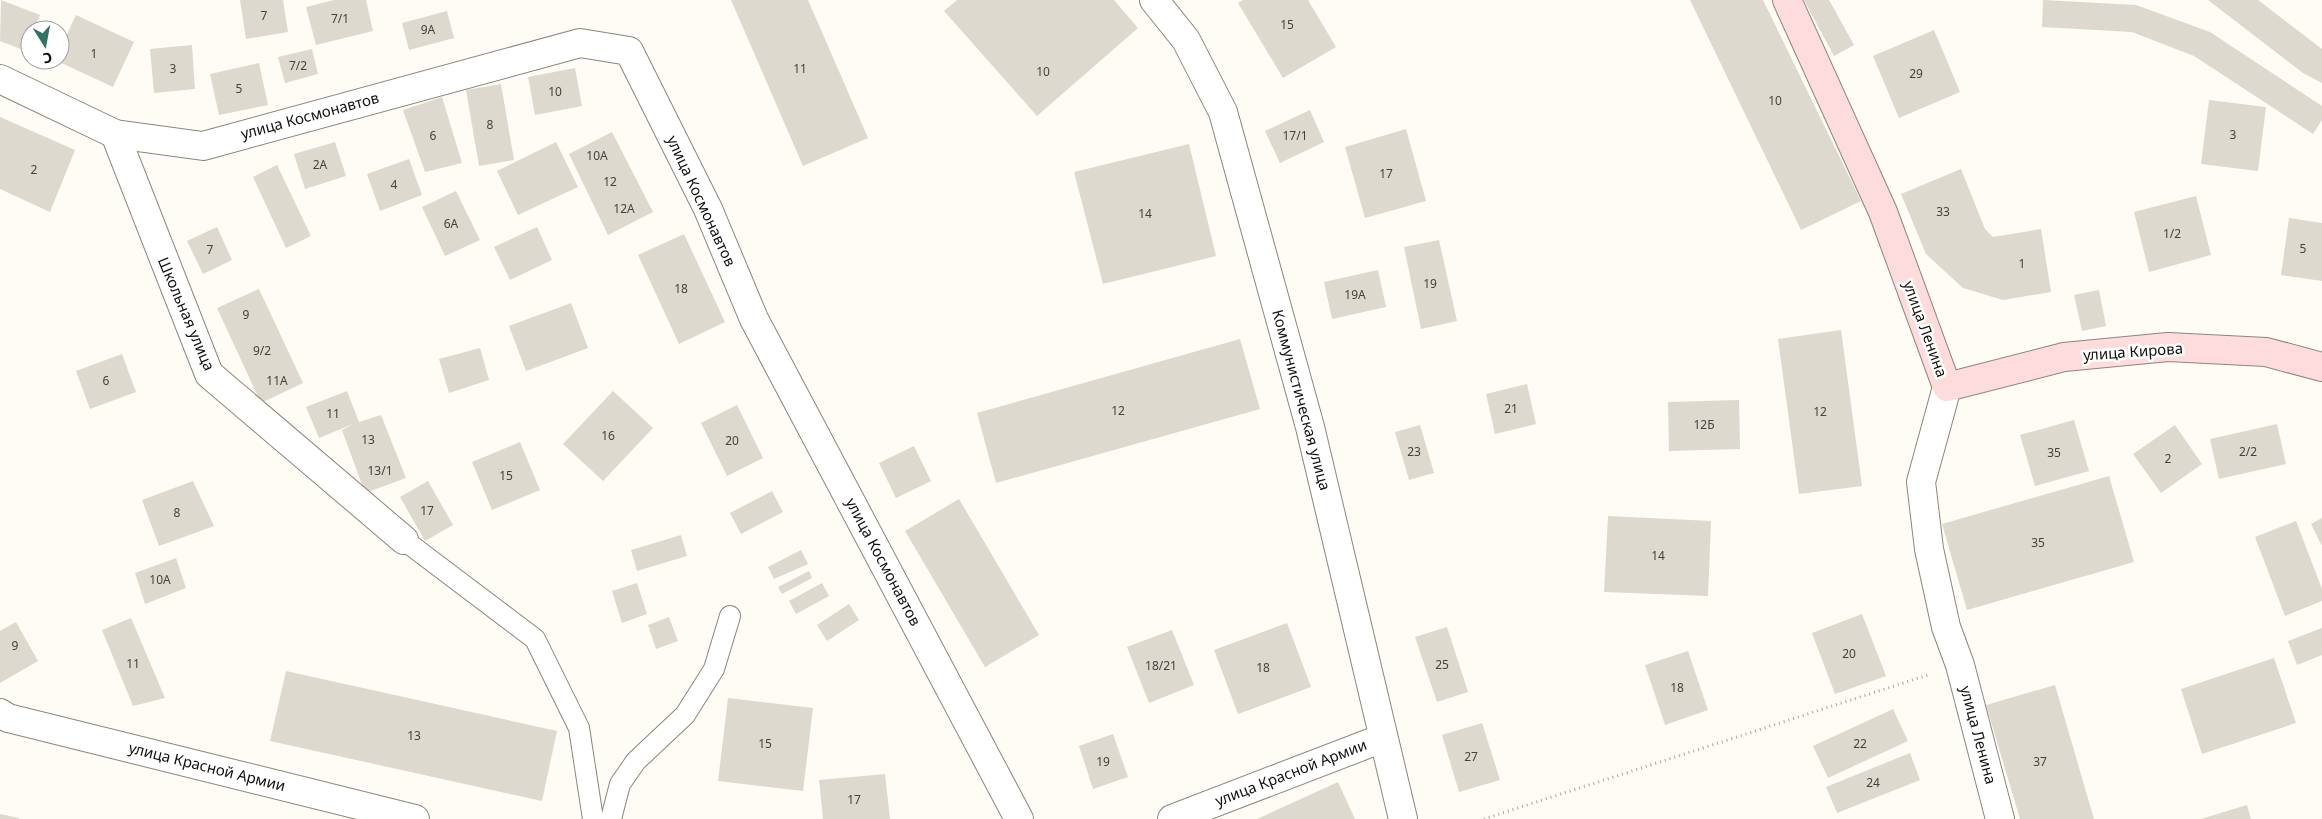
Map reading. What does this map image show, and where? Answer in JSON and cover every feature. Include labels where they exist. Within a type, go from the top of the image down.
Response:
[{"type":"main road","name":"улица Ленина","points":[[1787,0],[1883,212],[1946,387]]},
{"type":"main road","name":"улица Кирова","points":[[1946,387],[2064,357],[2168,347],[2266,352],[2322,367]]},
{"type":"street","name":"Коммунистическая улица","points":[[1154,0],[1186,40],[1223,112],[1310,427],[1403,819]]},
{"type":"street","name":"улица Космонавтов","points":[[114,134],[203,146],[580,43],[629,52],[708,209],[754,319],[1019,819]]},
{"type":"street","points":[[0,79],[114,134]]},
{"type":"street","name":"Школьная улица","points":[[114,134],[209,374],[404,540]]},
{"type":"street","name":"улица Ленина","points":[[1946,387],[1921,482],[1929,549],[1946,627],[1960,665],[2000,819]]},
{"type":"street","name":"улица Красной Армии","points":[[0,713],[8,718],[415,819]]},
{"type":"street","name":"улица Красной Армии","points":[[1172,819],[1383,738]]},
{"type":"lane","points":[[404,540],[535,639],[579,728],[593,819]]},
{"type":"lane","points":[[611,819],[620,784],[636,761],[685,715],[714,669],[730,616]]},
{"type":"path","points":[[1484,819],[1960,665]]},
{"type":"building","points":[[1,0],[40,15],[38,20],[20,20],[20,49],[0,41]]},
{"type":"building","points":[[240,0],[283,0],[288,32],[246,39]]},
{"type":"building","points":[[334,0],[366,0],[373,31],[316,45],[306,7]]},
{"type":"building","points":[[731,0],[808,0],[868,138],[803,166]]},
{"type":"building","points":[[957,0],[1114,0],[1138,28],[1037,116],[944,11]]},
{"type":"building","points":[[1243,0],[1308,0],[1336,47],[1283,78],[1238,3]]},
{"type":"building","points":[[1690,0],[1763,0],[1861,201],[1801,230]]},
{"type":"building","points":[[1804,0],[1829,0],[1854,45],[1834,56]]},
{"type":"building","points":[[2043,0],[2136,5],[2210,32],[2322,106],[2322,120],[2313,134],[2194,56],[2132,32],[2042,27]]},
{"type":"building","points":[[2208,0],[2258,0],[2322,49],[2322,83],[2303,73]]},
{"type":"building","points":[[447,11],[454,38],[409,50],[402,23]]},
{"type":"building","points":[[76,15],[134,42],[113,87],[70,67],[70,28]]},
{"type":"building","points":[[1934,30],[1960,92],[1899,118],[1873,56]]},
{"type":"building","points":[[192,45],[195,89],[154,93],[150,49]]},
{"type":"building","points":[[312,49],[318,74],[285,83],[278,57]]},
{"type":"building","points":[[259,63],[268,105],[219,115],[210,74]]},
{"type":"building","points":[[575,68],[582,106],[535,115],[528,77]]},
{"type":"building","points":[[501,84],[514,160],[479,166],[466,90]]},
{"type":"building","points":[[442,97],[462,163],[425,172],[403,110]]},
{"type":"building","points":[[2209,100],[2266,107],[2258,171],[2201,164]]},
{"type":"building","points":[[1310,110],[1324,142],[1280,163],[1265,131]]},
{"type":"building","points":[[0,117],[75,150],[50,212],[0,189]]},
{"type":"building","points":[[1406,129],[1426,201],[1365,218],[1345,147]]},
{"type":"building","points":[[612,132],[653,212],[608,235],[569,154]]},
{"type":"building","points":[[335,142],[346,176],[305,189],[294,154]]},
{"type":"building","points":[[556,142],[578,187],[518,215],[497,171]]},
{"type":"building","points":[[1189,144],[1216,256],[1103,284],[1074,172]]},
{"type":"building","points":[[409,159],[422,195],[380,211],[367,174]]},
{"type":"building","points":[[277,165],[311,236],[286,248],[253,177]]},
{"type":"building","points":[[1961,169],[1985,229],[1993,237],[2041,229],[2051,292],[2003,300],[1963,288],[1926,254],[1901,194]]},
{"type":"building","points":[[456,191],[480,240],[445,256],[422,207]]},
{"type":"building","points":[[2196,196],[2211,255],[2149,272],[2134,212]]},
{"type":"building","points":[[2289,218],[2322,223],[2322,281],[2281,275]]},
{"type":"building","points":[[217,227],[232,260],[203,274],[187,241]]},
{"type":"building","points":[[537,227],[552,260],[510,280],[494,247]]},
{"type":"building","points":[[684,234],[725,322],[679,344],[638,255]]},
{"type":"building","points":[[1439,240],[1457,321],[1421,329],[1404,247]]},
{"type":"building","points":[[1378,270],[1386,307],[1332,319],[1324,282]]},
{"type":"building","points":[[259,289],[303,383],[261,403],[217,308]]},
{"type":"building","points":[[2099,290],[2106,326],[2082,331],[2074,295]]},
{"type":"building","points":[[571,303],[588,348],[526,371],[509,326]]},
{"type":"building","points":[[1841,330],[1862,486],[1799,494],[1778,339]]},
{"type":"building","points":[[1240,339],[1260,409],[996,483],[977,413]]},
{"type":"building","points":[[480,348],[489,380],[449,393],[439,359]]},
{"type":"building","points":[[122,354],[136,392],[90,409],[76,371]]},
{"type":"building","points":[[1527,384],[1536,424],[1495,434],[1486,394]]},
{"type":"building","points":[[347,391],[359,422],[381,415],[406,478],[365,493],[342,430],[353,424],[319,438],[306,407]]},
{"type":"building","points":[[613,391],[653,428],[603,481],[563,444]]},
{"type":"building","points":[[1739,400],[1740,449],[1669,451],[1668,402]]},
{"type":"building","points":[[737,405],[763,458],[727,476],[701,423]]},
{"type":"building","points":[[2074,420],[2089,471],[2035,486],[2020,435]]},
{"type":"building","points":[[2277,424],[2286,464],[2219,479],[2210,439]]},
{"type":"building","points":[[1420,425],[1434,473],[1409,480],[1395,432]]},
{"type":"building","points":[[2175,425],[2202,464],[2161,493],[2133,454]]},
{"type":"building","points":[[520,442],[540,490],[492,510],[472,462]]},
{"type":"building","points":[[914,446],[931,481],[896,498],[879,463]]},
{"type":"building","points":[[2109,476],[2134,562],[1967,610],[1942,524]]},
{"type":"building","points":[[193,481],[214,526],[159,546],[142,500]]},
{"type":"building","points":[[428,481],[453,525],[425,541],[400,497]]},
{"type":"building","points":[[772,491],[783,512],[741,534],[730,513]]},
{"type":"building","points":[[959,499],[1039,635],[985,667],[905,531]]},
{"type":"building","points":[[1608,516],[1711,521],[1708,596],[1604,592]]},
{"type":"building","points":[[2322,518],[2322,546],[2311,524]]},
{"type":"building","points":[[2296,521],[2322,589],[2322,601],[2285,616],[2255,537]]},
{"type":"building","points":[[681,535],[687,556],[637,571],[631,550]]},
{"type":"building","points":[[801,550],[808,564],[774,579],[768,567]]},
{"type":"building","points":[[176,558],[186,588],[145,604],[135,573]]},
{"type":"building","points":[[809,571],[812,578],[782,594],[778,587]]},
{"type":"building","points":[[637,583],[647,614],[622,623],[612,591]]},
{"type":"building","points":[[822,583],[829,596],[796,614],[789,601]]},
{"type":"building","points":[[849,604],[859,620],[827,641],[817,625]]},
{"type":"building","points":[[1862,614],[1886,676],[1835,694],[1812,633]]},
{"type":"building","points":[[669,617],[678,641],[656,649],[648,625]]},
{"type":"building","points":[[131,618],[165,698],[133,706],[102,630]]},
{"type":"building","points":[[16,622],[38,661],[0,683],[0,631]]},
{"type":"building","points":[[1287,623],[1311,687],[1238,714],[1214,650]]},
{"type":"building","points":[[1447,627],[1468,692],[1437,702],[1415,637]]},
{"type":"building","points":[[2322,628],[2322,655],[2297,665],[2288,641]]},
{"type":"building","points":[[1172,630],[1194,685],[1149,703],[1127,647]]},
{"type":"building","points":[[1688,651],[1708,710],[1665,725],[1645,665]]},
{"type":"building","points":[[2274,658],[2296,723],[2202,754],[2181,689]]},
{"type":"building","points":[[286,671],[557,731],[542,801],[270,741]]},
{"type":"building","points":[[2055,685],[2094,819],[2020,819],[1986,705]]},
{"type":"building","points":[[728,698],[813,708],[803,791],[718,781]]},
{"type":"building","points":[[1893,709],[1908,741],[1828,778],[1813,746]]},
{"type":"building","points":[[1482,723],[1500,780],[1459,792],[1442,735]]},
{"type":"building","points":[[1113,734],[1128,777],[1093,789],[1079,746]]},
{"type":"building","points":[[1910,753],[1920,780],[1837,813],[1826,787]]},
{"type":"building","points":[[885,774],[890,819],[823,819],[819,780]]},
{"type":"building","points":[[1338,782],[1355,819],[1257,819]]},
{"type":"building","points":[[2247,805],[2251,819],[2201,819]]},
{"type":"building","points":[[0,814],[19,818],[19,819],[0,819]]}]
